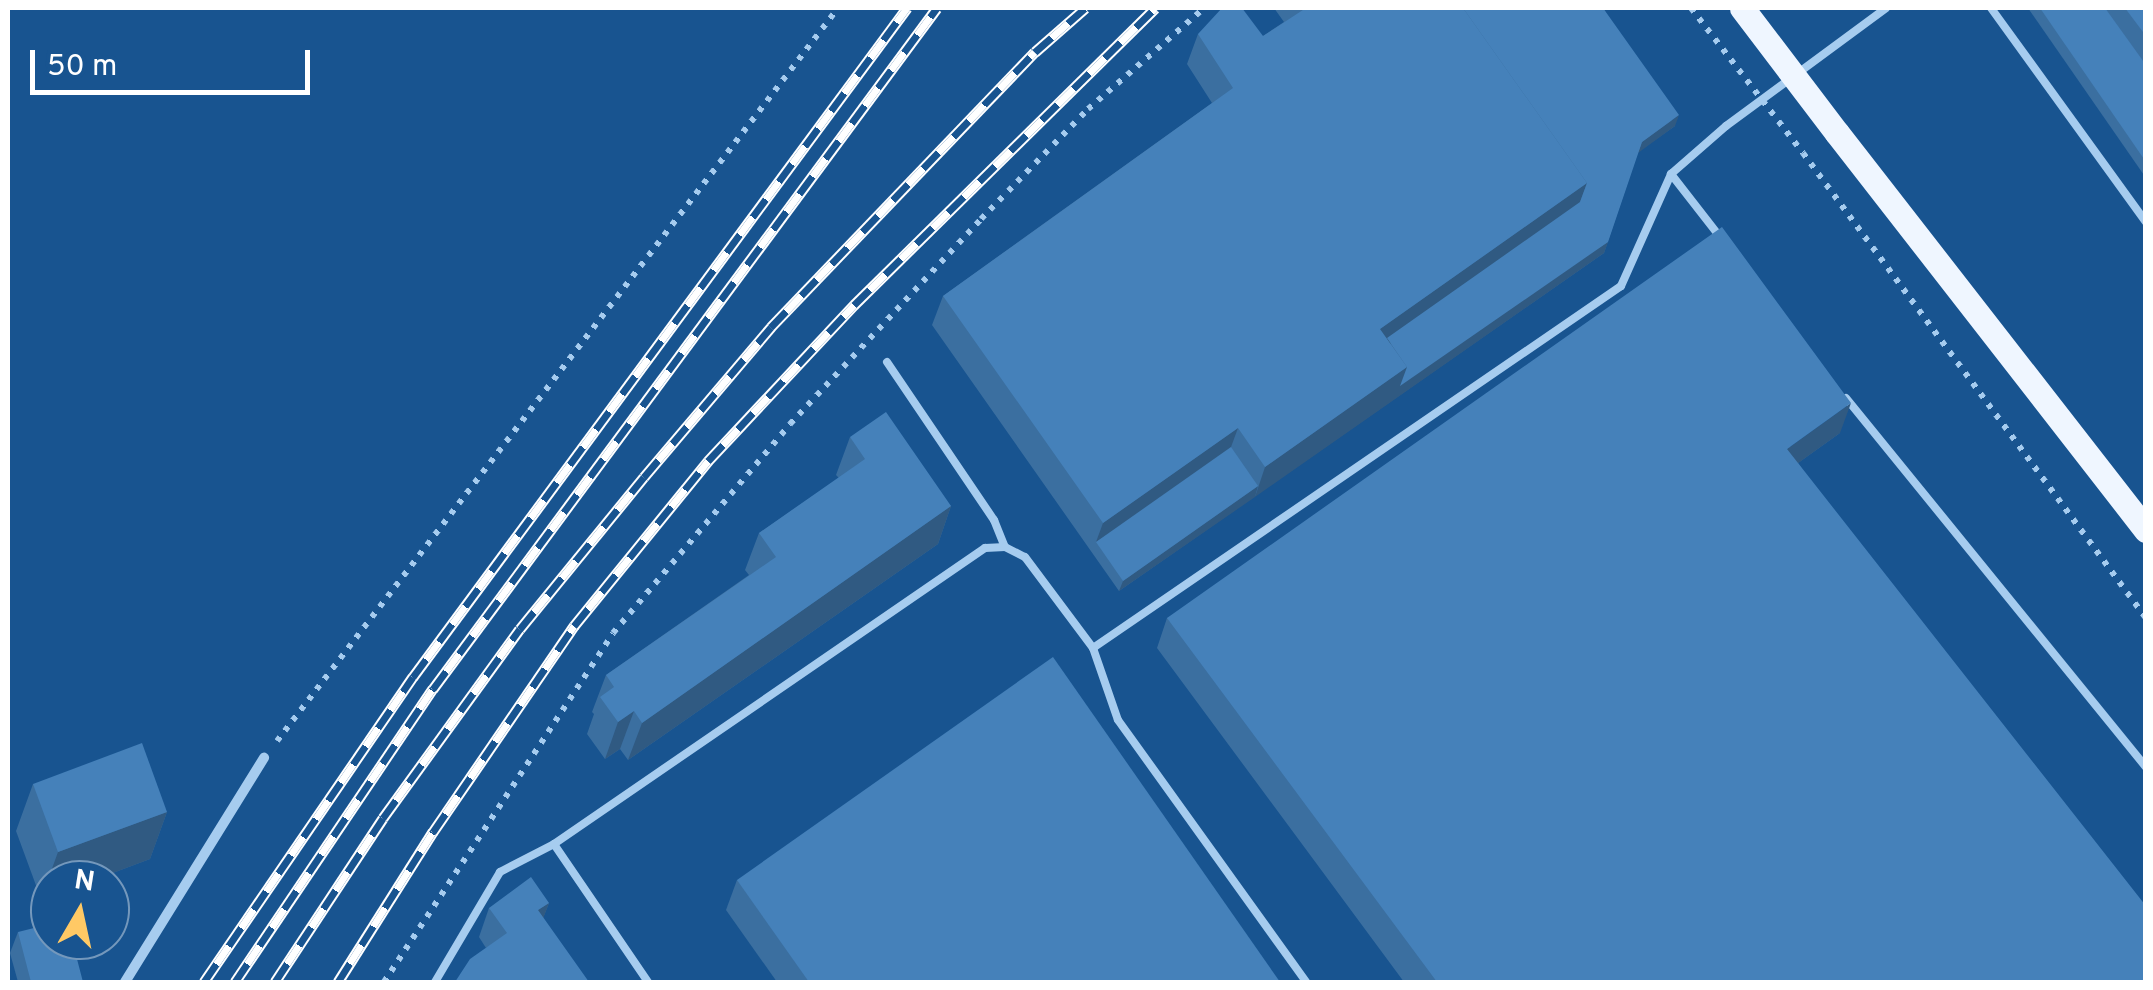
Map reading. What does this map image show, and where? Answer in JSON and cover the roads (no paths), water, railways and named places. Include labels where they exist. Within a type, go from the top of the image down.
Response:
[{"type":"main road","points":[[1742,8],[2146,530]]},
{"type":"street","points":[[126,982],[264,758]]},
{"type":"lane","points":[[1094,648],[1621,286],[1671,174],[1726,126],[1886,8]]},
{"type":"lane","points":[[1990,8],[2146,222]]},
{"type":"lane","points":[[1671,174],[1729,249]]},
{"type":"lane","points":[[887,362],[994,520],[1005,547]]},
{"type":"lane","points":[[1834,383],[2146,767]]},
{"type":"lane","points":[[435,982],[500,872],[554,844],[984,548],[1005,547],[1025,558],[1094,648],[1118,720],[1306,982]]},
{"type":"lane","points":[[554,844],[648,982]]},
{"type":"railway","points":[[204,982],[413,677],[907,8]]},
{"type":"railway","points":[[235,982],[433,689],[937,8]]},
{"type":"railway","points":[[275,982],[383,818],[520,629],[644,477],[771,327],[1035,52],[1085,8]]},
{"type":"railway","points":[[338,982],[433,832],[574,626],[708,461],[854,305],[1155,8]]}]
